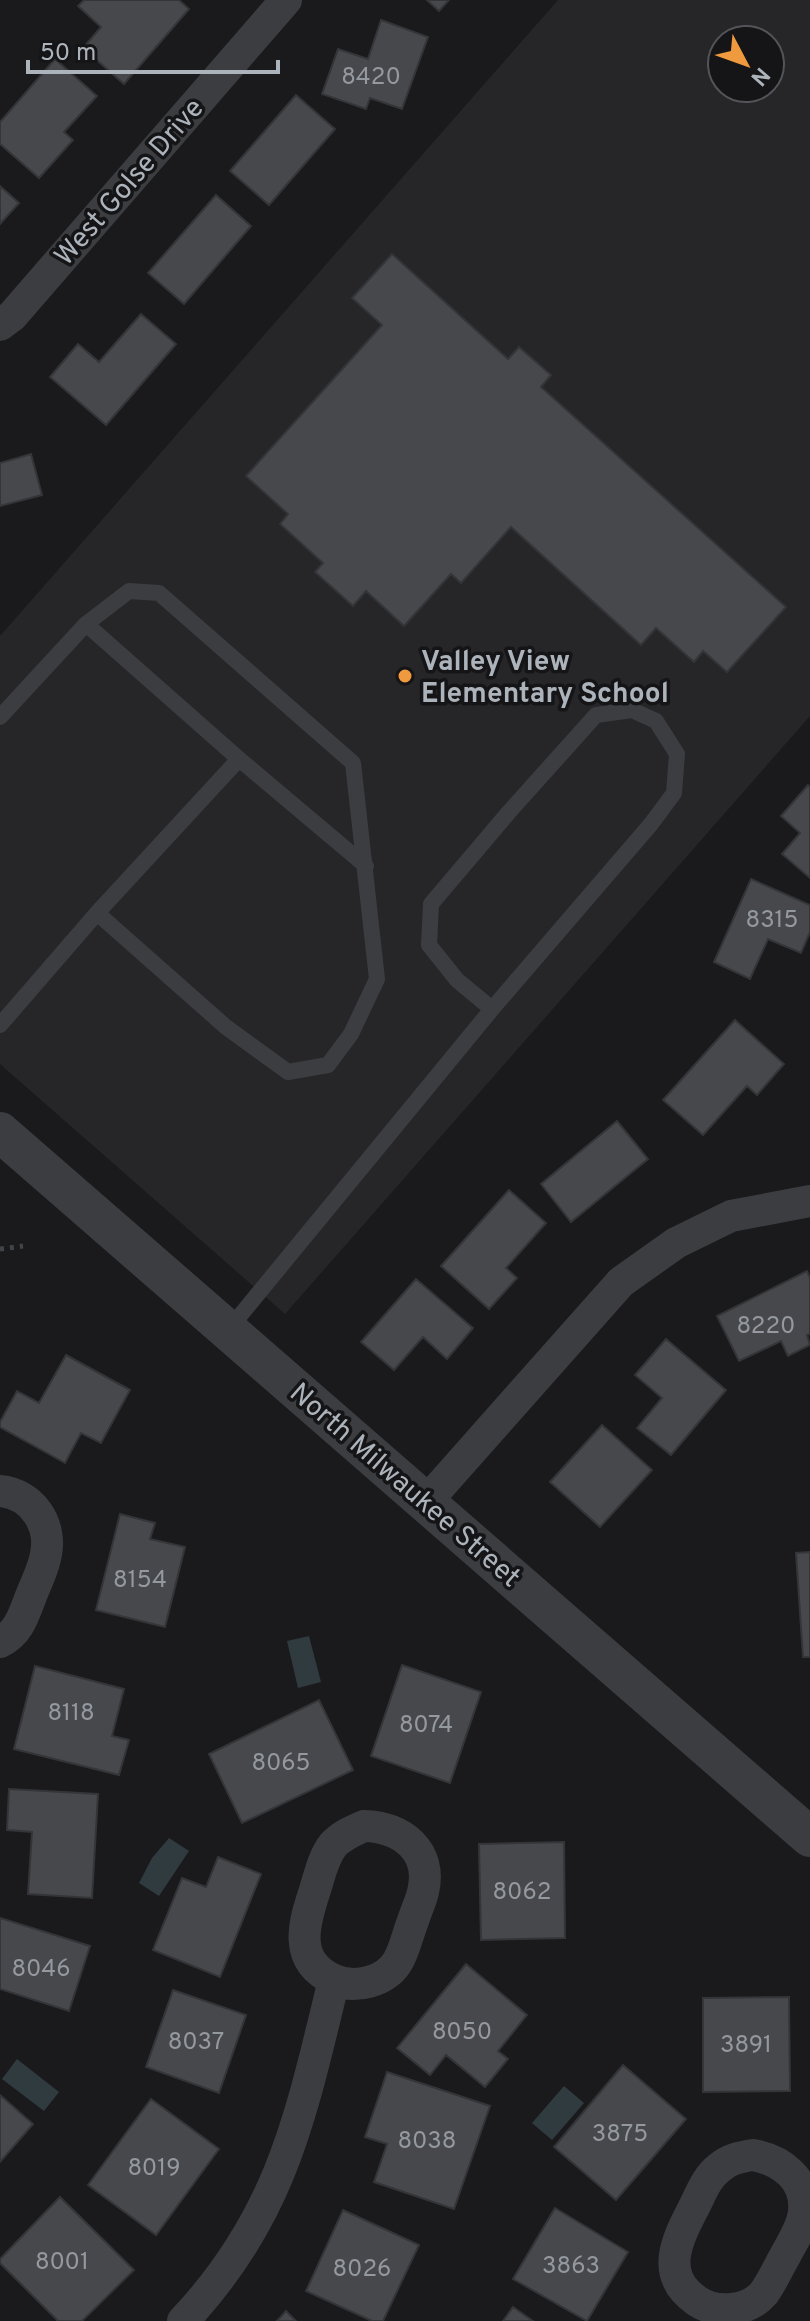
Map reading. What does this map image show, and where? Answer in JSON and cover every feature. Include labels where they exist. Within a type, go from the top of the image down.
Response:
[{"type":"street","name":"West Golse Drive","points":[[0,325],[12,316],[286,0]]},
{"type":"street","name":"North Milwaukee Street","points":[[1,1136],[229,1329],[810,1837]]},
{"type":"street","points":[[426,1502],[621,1282],[676,1243],[731,1216],[810,1201]]},
{"type":"street","points":[[0,1491],[21,1496],[35,1508],[44,1523],[48,1540],[46,1558],[19,1627],[0,1642]]},
{"type":"street","points":[[364,1826],[397,1832],[411,1842],[421,1857],[425,1875],[423,1892],[398,1962],[386,1975],[369,1982],[351,1984],[334,1980],[320,1971],[310,1958],[304,1942],[303,1926],[326,1856],[335,1842],[364,1826]]},
{"type":"street","points":[[183,2321],[226,2270],[269,2198],[286,2160],[334,1980]]},
{"type":"street","points":[[753,2155],[784,2165],[796,2178],[803,2194],[805,2212],[799,2229],[763,2294],[749,2305],[693,2311],[677,2276],[674,2259],[676,2242],[709,2177],[736,2158],[753,2155]]},
{"type":"lane","points":[[0,717],[86,624],[129,591],[159,593],[353,763],[377,979],[351,1034],[328,1065],[288,1072],[226,1027],[97,913]]},
{"type":"lane","points":[[86,624],[366,866]]},
{"type":"lane","points":[[229,1329],[674,793],[677,754],[656,721],[632,710],[596,715],[431,904],[429,945],[457,980],[492,1009]]},
{"type":"lane","points":[[0,1025],[97,913],[239,759]]},
{"type":"path","points":[[0,1249],[23,1246]]},
{"type":"shaded area","name":"Valley View Elementary School","points":[[558,0],[810,0],[810,716],[285,1314],[0,1064],[0,636]]},
{"type":"shaded area","points":[[309,1636],[321,1682],[298,1688],[287,1641]]},
{"type":"shaded area","points":[[169,1838],[189,1851],[159,1896],[139,1883],[152,1858]]},
{"type":"shaded area","points":[[17,2059],[59,2092],[44,2111],[2,2079]]},
{"type":"shaded area","points":[[564,2086],[584,2103],[552,2140],[532,2123]]},
{"type":"building","points":[[84,0],[179,0],[189,9],[124,84],[83,48],[101,27],[78,6]]},
{"type":"building","points":[[427,0],[449,0],[439,11]]},
{"type":"building","points":[[381,20],[428,37],[402,109],[370,98],[366,109],[322,94],[338,49],[368,59]]},
{"type":"building","points":[[55,59],[97,96],[64,132],[73,140],[39,178],[0,144],[0,122]]},
{"type":"building","points":[[296,95],[335,129],[269,205],[230,171]]},
{"type":"building","points":[[0,186],[19,203],[0,224]]},
{"type":"building","points":[[216,195],[251,226],[184,304],[148,273]]},
{"type":"building","points":[[392,254],[508,359],[519,347],[551,375],[541,387],[786,607],[727,672],[703,651],[694,662],[656,628],[641,645],[511,527],[461,583],[451,574],[404,626],[366,591],[353,606],[315,572],[323,563],[280,524],[288,514],[246,476],[382,325],[352,298]]},
{"type":"building","points":[[141,314],[176,344],[106,425],[50,377],[78,344],[99,362]]},
{"type":"building","points":[[31,454],[42,495],[0,506],[0,463]]},
{"type":"building","points":[[808,785],[810,878],[782,854],[800,833],[781,816]]},
{"type":"building","points":[[751,879],[810,905],[810,932],[801,953],[768,939],[750,979],[714,962]]},
{"type":"building","points":[[735,1020],[784,1064],[757,1095],[747,1086],[703,1135],[663,1100]]},
{"type":"building","points":[[617,1121],[648,1159],[571,1222],[541,1184]]},
{"type":"building","points":[[509,1190],[546,1223],[506,1268],[517,1278],[489,1309],[441,1266]]},
{"type":"building","points":[[807,1271],[810,1278],[810,1334],[807,1335],[810,1345],[788,1356],[781,1341],[739,1361],[717,1316]]},
{"type":"building","points":[[416,1279],[473,1328],[447,1359],[423,1337],[394,1370],[361,1342]]},
{"type":"building","points":[[666,1339],[726,1390],[671,1455],[637,1428],[662,1398],[635,1375]]},
{"type":"building","points":[[66,1355],[130,1390],[101,1443],[81,1433],[65,1463],[0,1427],[0,1422],[17,1391],[39,1403]]},
{"type":"building","points":[[602,1425],[652,1470],[600,1527],[550,1482]]},
{"type":"building","points":[[120,1514],[155,1523],[150,1539],[185,1547],[165,1627],[96,1610]]},
{"type":"building","points":[[810,1552],[810,1657],[803,1657],[796,1553]]},
{"type":"building","points":[[402,1665],[481,1692],[450,1783],[371,1756]]},
{"type":"building","points":[[35,1666],[124,1689],[112,1736],[129,1740],[119,1775],[14,1749]]},
{"type":"building","points":[[319,1700],[353,1770],[242,1823],[209,1754]]},
{"type":"building","points":[[9,1789],[98,1794],[92,1898],[28,1894],[32,1832],[7,1830]]},
{"type":"building","points":[[564,1842],[565,1938],[481,1940],[479,1844]]},
{"type":"building","points":[[218,1857],[261,1874],[220,1977],[153,1950],[182,1878],[206,1887]]},
{"type":"building","points":[[0,1918],[90,1946],[69,2011],[0,1989]]},
{"type":"building","points":[[466,1964],[527,2015],[498,2051],[508,2059],[485,2087],[446,2055],[430,2075],[397,2048]]},
{"type":"building","points":[[173,1990],[246,2015],[219,2093],[146,2067]]},
{"type":"building","points":[[789,1997],[790,2091],[703,2092],[703,1998]]},
{"type":"building","points":[[623,2065],[686,2119],[616,2200],[554,2147]]},
{"type":"building","points":[[387,2072],[490,2106],[454,2209],[374,2182],[387,2144],[365,2137]]},
{"type":"building","points":[[0,2095],[33,2124],[0,2162]]},
{"type":"building","points":[[151,2099],[219,2149],[156,2235],[88,2185]]},
{"type":"building","points":[[60,2197],[134,2270],[82,2321],[58,2321],[0,2263],[0,2259]]},
{"type":"building","points":[[555,2208],[628,2252],[587,2321],[513,2279]]},
{"type":"building","points":[[343,2210],[419,2245],[383,2321],[372,2321],[306,2291]]},
{"type":"building","points":[[513,2307],[533,2321],[503,2321]]},
{"type":"building","points":[[286,2311],[296,2321],[277,2321]]},
{"type":"place","name":"Valley View Elementary School","points":[[405,676]]}]
